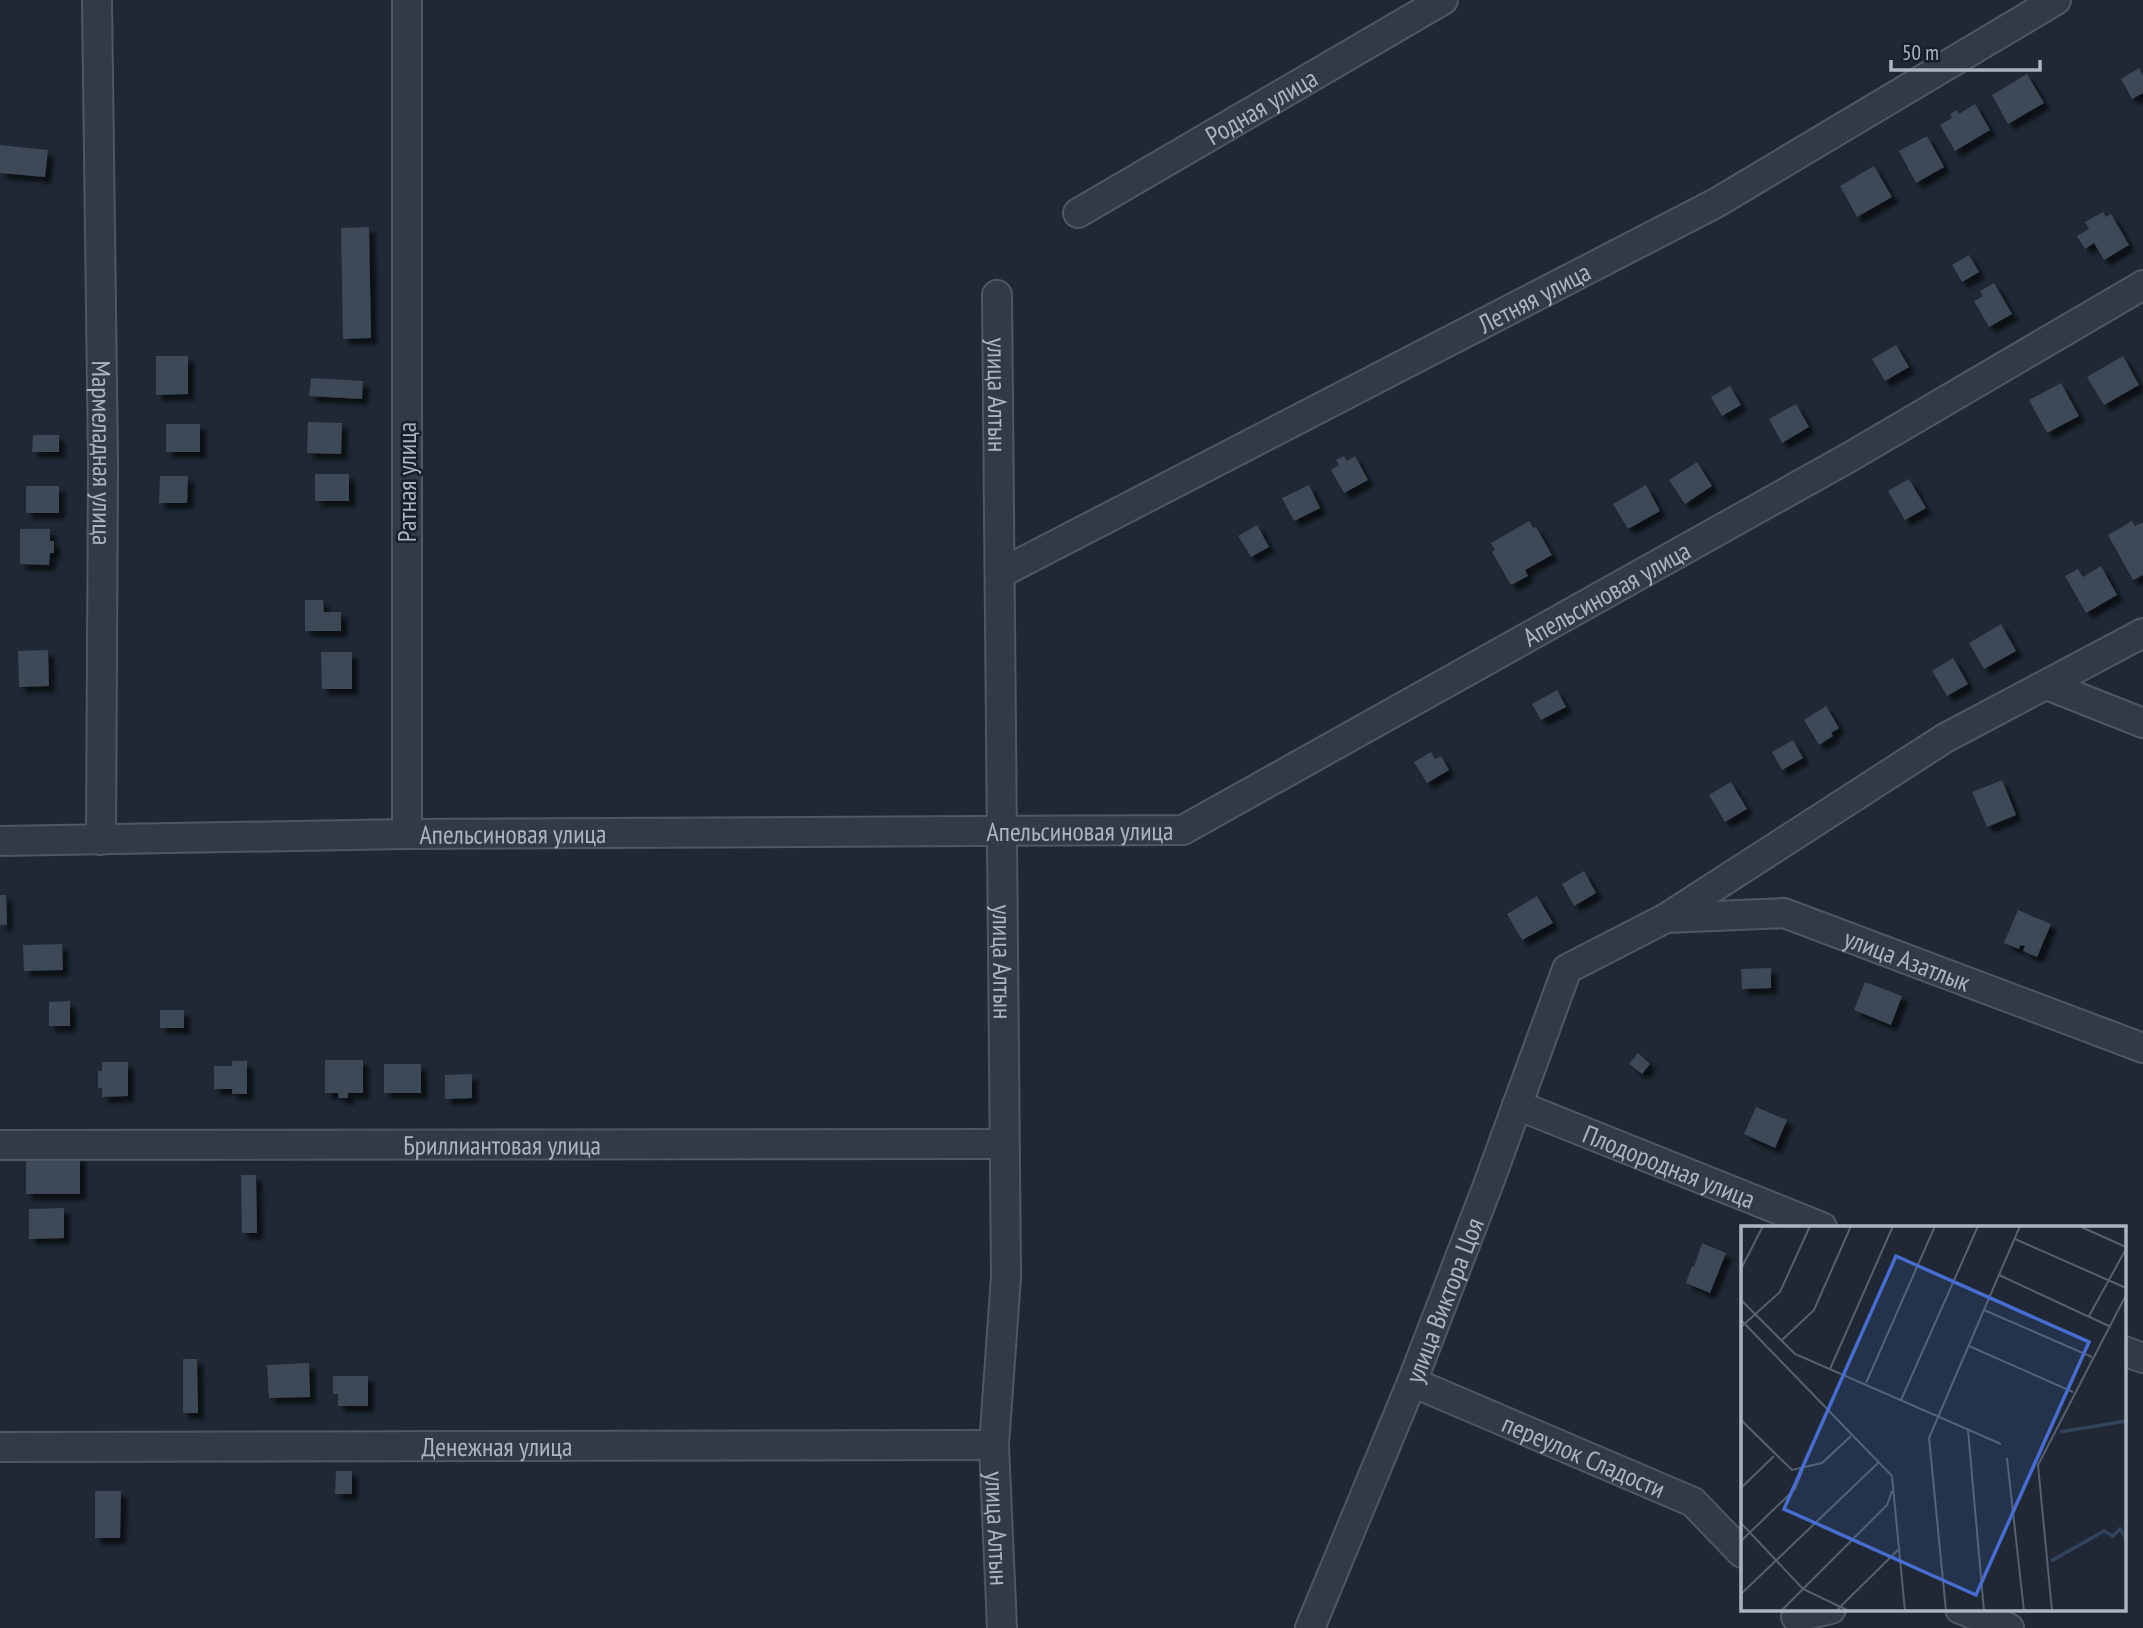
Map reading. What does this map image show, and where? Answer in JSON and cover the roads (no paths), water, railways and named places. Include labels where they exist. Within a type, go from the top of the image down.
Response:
[{"type":"street","name":"Мармеладная улица","points":[[97,0],[103,463],[102,840]]},
{"type":"street","name":"Ратная улица","points":[[407,0],[407,834]]},
{"type":"street","name":"Родная улица","points":[[1077,213],[1443,0]]},
{"type":"street","name":"Летняя улица","points":[[1001,573],[1716,203],[2056,0]]},
{"type":"street","name":"Апельсиновая улица","points":[[0,841],[407,834],[1183,830],[1848,458],[2143,285]]},
{"type":"street","name":"улица Алтын","points":[[997,295],[1006,1277],[994,1445],[1002,1628]]},
{"type":"street","points":[[1667,918],[1945,738],[2143,633]]},
{"type":"street","points":[[2047,685],[2143,723]]},
{"type":"street","name":"улица Азатлык","points":[[1667,918],[1784,913],[2143,1048]]},
{"type":"street","name":"улица Виктора Цоя","points":[[1310,1628],[1412,1382],[1567,969],[1667,918]]},
{"type":"street","name":"Плодородная улица","points":[[1517,1105],[1820,1226]]},
{"type":"street","name":"Бриллиантовая улица","points":[[0,1145],[1004,1144]]},
{"type":"street","points":[[2126,1352],[2143,1359]]},
{"type":"street","name":"переулок Сладости","points":[[1412,1382],[1693,1502],[1741,1552]]},
{"type":"street","name":"Денежная улица","points":[[0,1447],[994,1445]]},
{"type":"street","points":[[1796,1618],[1827,1610]]},
{"type":"street","points":[[1963,1610],[2009,1628]]}]
